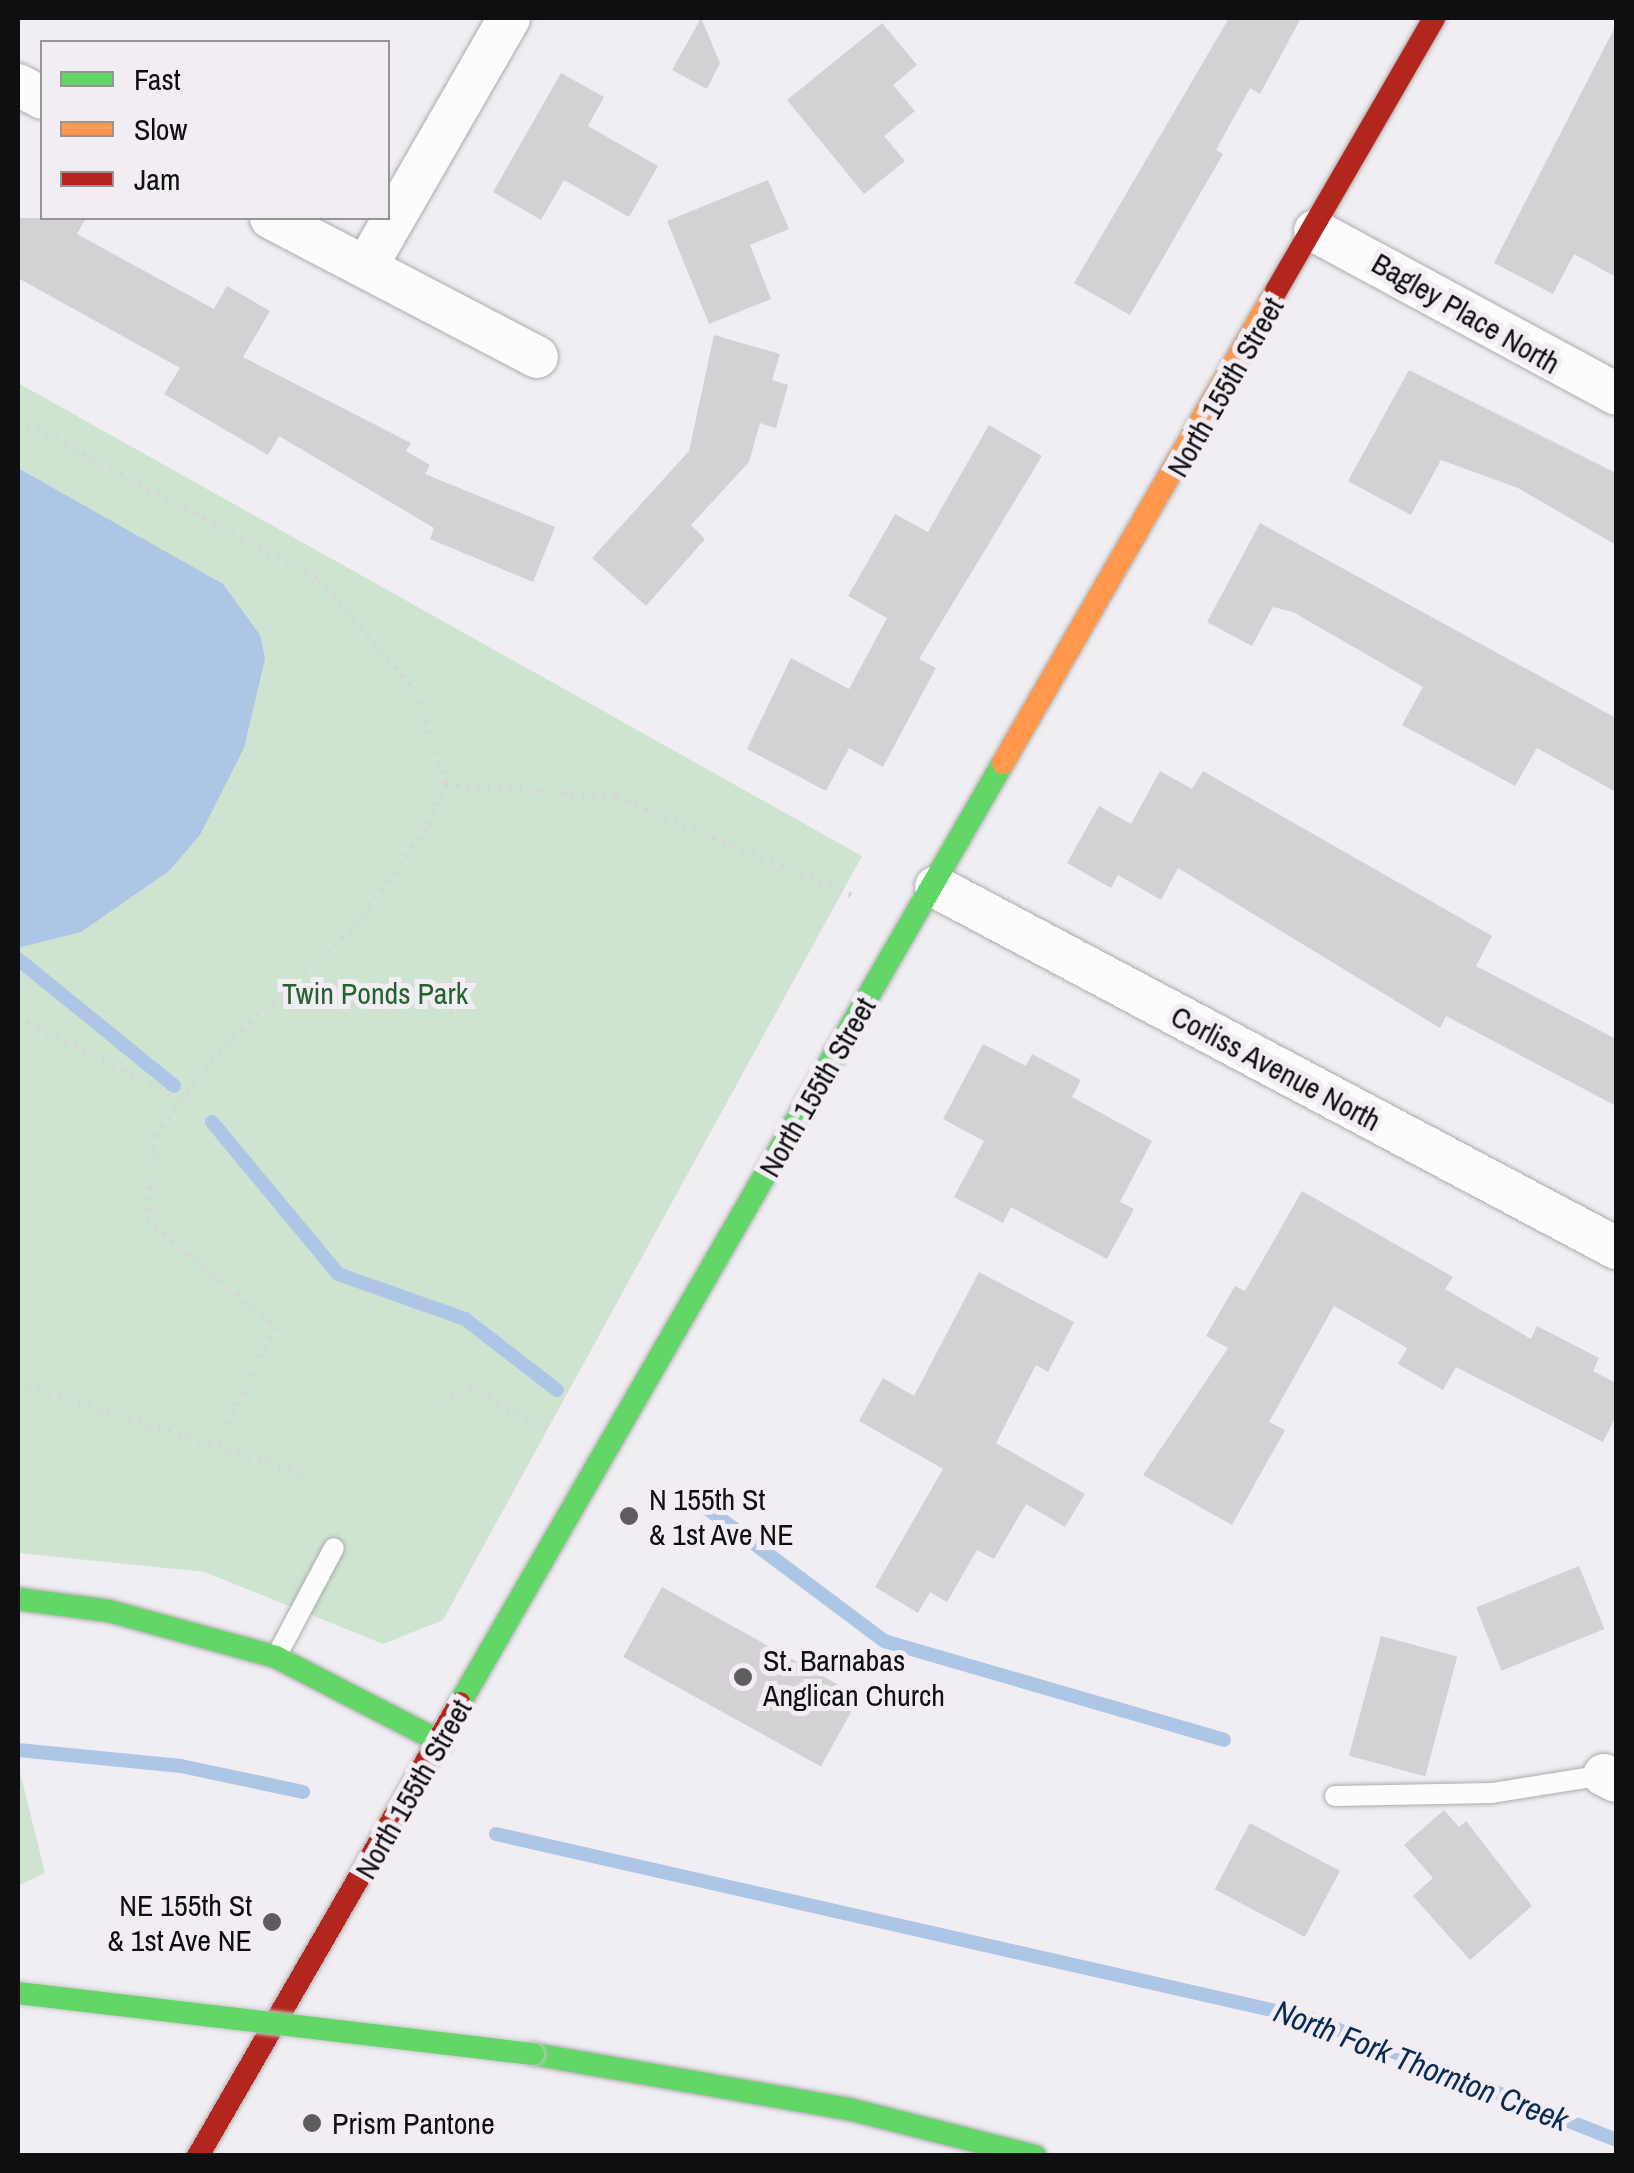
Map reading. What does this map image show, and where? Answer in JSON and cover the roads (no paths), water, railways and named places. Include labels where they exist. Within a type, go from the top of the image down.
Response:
[{"type":"main road","name":"North 155th Street","points":[[198,2156],[936,887],[1434,18]]},
{"type":"main road","points":[[18,1598],[177,1626],[276,1657],[441,1742]]},
{"type":"main road","points":[[18,1994],[532,2054],[849,2109],[1036,2156]]},
{"type":"street","points":[[366,267],[510,18]]},
{"type":"street","points":[[18,85],[40,97]]},
{"type":"street","points":[[275,220],[537,358]]},
{"type":"street","name":"Bagley Place North","points":[[1315,231],[1616,394]]},
{"type":"street","name":"Corliss Avenue North","points":[[936,887],[1616,1248]]},
{"type":"lane","points":[[276,1657],[334,1548]]},
{"type":"lane","points":[[1335,1796],[1492,1793],[1610,1778]]},
{"type":"water","points":[[18,468],[223,584],[260,635],[265,659],[244,748],[200,835],[169,871],[81,932],[18,948]]},
{"type":"waterway","name":"North Fork Thornton Creek","points":[[18,959],[174,1086]]},
{"type":"waterway","name":"North Fork Thornton Creek","points":[[212,1122],[338,1274],[465,1319],[557,1390]]},
{"type":"waterway","name":"North Fork Thornton Creek","points":[[689,1495],[884,1641],[1224,1740]]},
{"type":"waterway","points":[[18,1750],[181,1766],[303,1792]]},
{"type":"waterway","points":[[496,1834],[1311,2019],[1616,2140]]},
{"type":"place","name":"N 155th St & 1st Ave NE","points":[[629,1516]]},
{"type":"place","name":"St. Barnabas Anglican Church","points":[[743,1677]]},
{"type":"place","name":"NE 155th St & 1st Ave NE","points":[[272,1922]]},
{"type":"place","name":"Prism Pantone","points":[[312,2123]]},
{"type":"park label","name":"Twin Ponds Park","points":[[375,993]]}]
